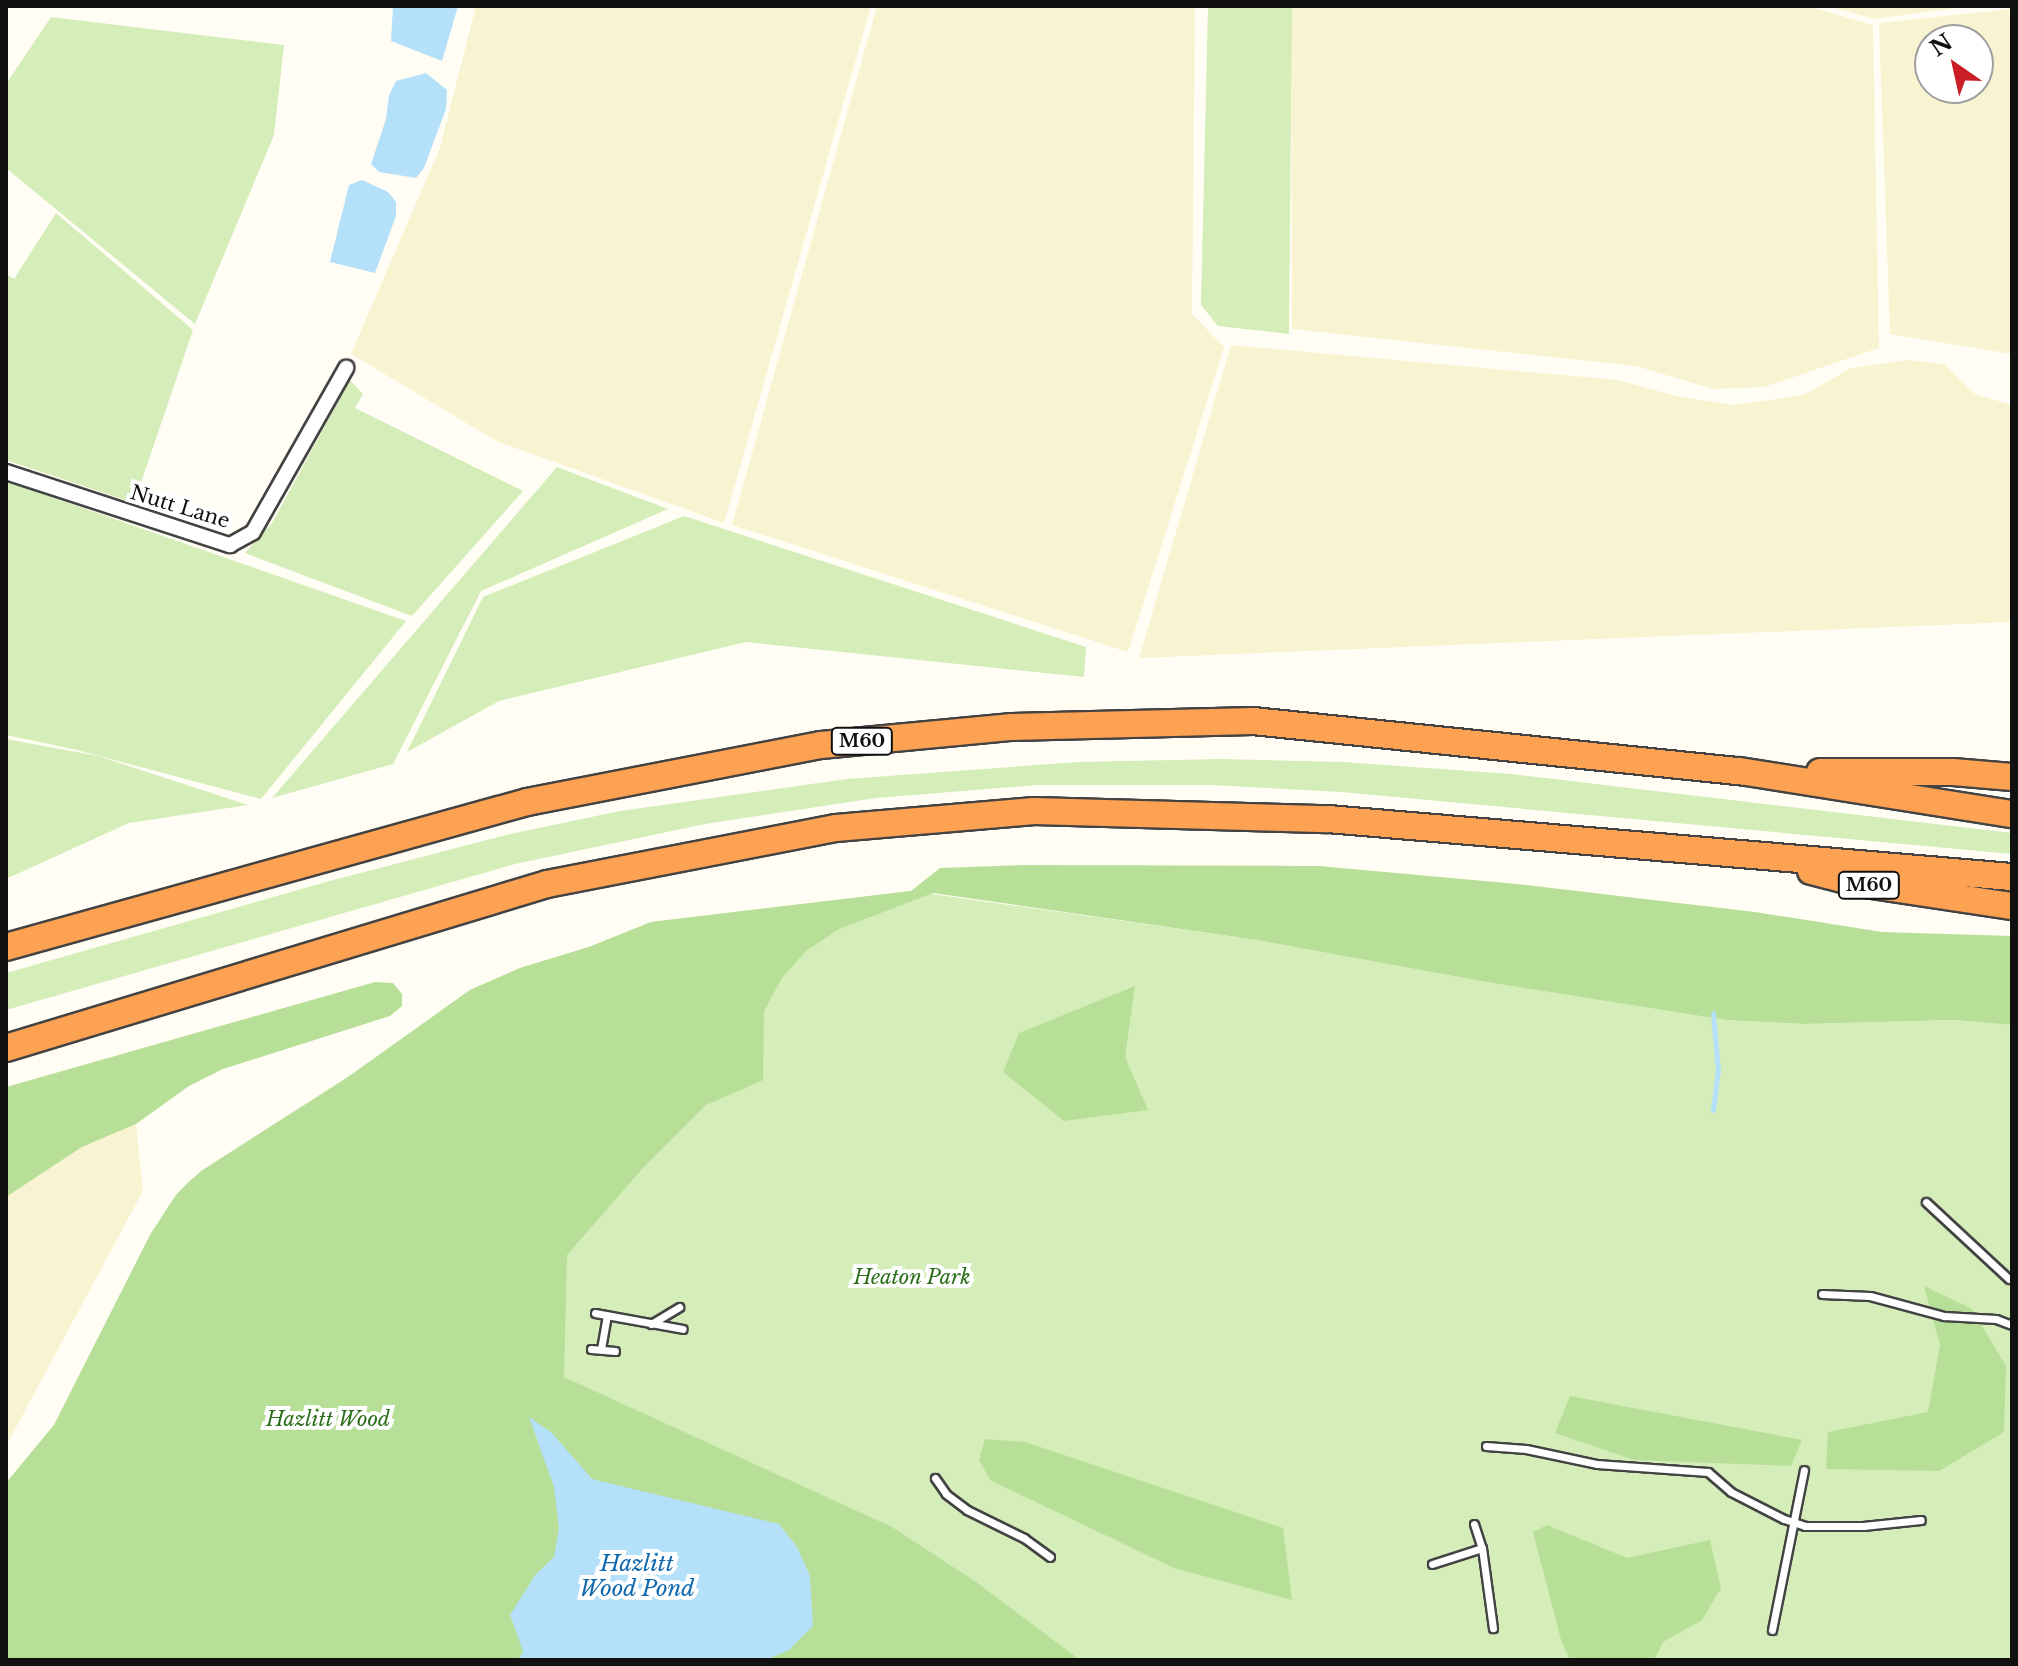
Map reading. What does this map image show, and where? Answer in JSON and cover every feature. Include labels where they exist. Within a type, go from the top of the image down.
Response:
[{"type":"highway","name":"M60","points":[[6,947],[527,802],[821,745],[1012,727],[1253,721],[1740,771],[2012,814]]},
{"type":"highway","name":"M60","points":[[1740,771],[1953,772],[2012,777]]},
{"type":"highway","name":"M60","points":[[6,1048],[547,884],[836,828],[1034,811],[1172,812],[1328,819],[2012,877]]},
{"type":"highway","name":"M60","points":[[1729,851],[1858,883],[2012,906]]},
{"type":"street","name":"Nutt Lane","points":[[6,472],[230,545],[253,532],[346,368]]},
{"type":"lane","points":[[1926,1202],[2009,1279]]},
{"type":"lane","points":[[1822,1294],[1870,1296],[1944,1316],[1996,1319],[2012,1325]]},
{"type":"lane","points":[[651,1324],[679,1307]]},
{"type":"lane","points":[[595,1313],[683,1329]]},
{"type":"lane","points":[[601,1349],[607,1316]]},
{"type":"lane","points":[[591,1349],[615,1351]]},
{"type":"lane","points":[[1486,1446],[1526,1449],[1597,1464],[1708,1472],[1731,1492],[1805,1526],[1863,1526],[1921,1520]]},
{"type":"lane","points":[[1772,1630],[1804,1470]]},
{"type":"lane","points":[[935,1478],[946,1494],[967,1510],[1024,1538],[1050,1557]]},
{"type":"lane","points":[[1474,1524],[1482,1548],[1493,1628]]},
{"type":"lane","points":[[1432,1564],[1482,1548]]},
{"type":"shaded area","points":[[476,6],[871,6],[724,523],[496,441],[351,354],[440,148]]},
{"type":"shaded area","points":[[877,6],[1195,6],[1192,314],[1224,347],[1128,652],[732,525]]},
{"type":"shaded area","points":[[1291,6],[1807,6],[1873,25],[1879,348],[1764,387],[1713,389],[1636,366],[1292,329]]},
{"type":"shaded area","points":[[1828,6],[1970,6],[1874,19]]},
{"type":"shaded area","points":[[2012,9],[2012,354],[1890,334],[1879,23]]},
{"type":"shaded area","points":[[1231,345],[1618,380],[1676,396],[1734,405],[1804,395],[1851,368],[1908,360],[1944,364],[1975,394],[2011,405],[2012,622],[1139,658]]},
{"type":"shaded area","points":[[136,1124],[143,1191],[6,1446],[6,1197],[82,1147]]},
{"type":"green space","points":[[1208,6],[1292,6],[1289,334],[1218,326],[1201,305]]},
{"type":"green space","points":[[51,17],[284,45],[274,135],[195,324],[6,168],[6,84]]},
{"type":"green space","points":[[56,213],[193,330],[134,503],[6,460],[6,274],[14,279]]},
{"type":"green space","points":[[350,380],[363,394],[355,408],[523,491],[412,616],[245,553],[272,523]]},
{"type":"green space","points":[[557,467],[668,509],[481,591],[393,764],[272,798]]},
{"type":"green space","points":[[6,481],[406,621],[261,799],[77,750],[6,735]]},
{"type":"green space","points":[[684,516],[1086,647],[1084,677],[746,642],[499,701],[407,752],[483,597]]},
{"type":"green space","points":[[6,739],[98,756],[248,805],[129,823],[6,879]]},
{"type":"green space","points":[[1221,759],[1343,762],[1511,774],[2012,833],[2012,854],[1341,792],[1211,785],[1038,785],[876,798],[705,824],[515,864],[6,1010],[6,973],[326,882],[506,835],[620,811],[847,779],[1078,762]]},
{"type":"green space","name":"Hazlitt Wood","points":[[1023,865],[1319,866],[1517,884],[1755,912],[1882,932],[2012,936],[2012,1025],[1954,1020],[1805,1024],[1725,1020],[1486,982],[1257,940],[933,893],[839,929],[806,951],[782,978],[764,1011],[763,1080],[706,1105],[642,1169],[567,1255],[564,1377],[892,1527],[976,1582],[1080,1660],[6,1660],[6,1483],[54,1425],[150,1235],[176,1195],[201,1171],[348,1077],[470,990],[520,968],[589,947],[651,922],[911,891],[940,868]]},
{"type":"green space","name":"Heaton Park","points":[[911,891],[1257,940],[1486,982],[1725,1020],[1805,1024],[1954,1020],[2012,1025],[2012,1660],[6,1660],[6,1483],[54,1425],[150,1235],[176,1195],[190,1180],[348,1077],[470,990],[520,968],[589,947],[651,922]]},
{"type":"green space","points":[[375,982],[393,983],[402,994],[402,1006],[390,1016],[223,1069],[189,1086],[136,1124],[82,1147],[6,1197],[6,1087]]},
{"type":"green space","points":[[1135,986],[1125,1057],[1148,1110],[1064,1121],[1003,1072],[1019,1033]]},
{"type":"green space","points":[[1924,1286],[1972,1309],[2006,1366],[2004,1432],[1939,1471],[1826,1469],[1828,1432],[1928,1412],[1940,1345]]},
{"type":"green space","points":[[1570,1396],[1802,1440],[1791,1466],[1634,1460],[1555,1433]]},
{"type":"green space","points":[[985,1439],[1025,1442],[1283,1528],[1292,1600],[1174,1568],[990,1480],[979,1460]]},
{"type":"green space","points":[[1547,1525],[1627,1558],[1710,1540],[1721,1588],[1702,1620],[1663,1642],[1654,1660],[1570,1660],[1561,1640],[1533,1532]]},
{"type":"water","points":[[393,6],[458,6],[442,61],[391,41]]},
{"type":"water","points":[[426,73],[447,90],[446,109],[424,168],[416,178],[379,172],[371,164],[386,119],[389,95],[396,81]]},
{"type":"water","points":[[362,180],[388,192],[396,202],[396,216],[375,273],[330,262],[349,185]]},
{"type":"water","name":"Hazlitt Wood Pond","points":[[529,1417],[552,1433],[592,1479],[779,1524],[797,1547],[810,1576],[813,1626],[789,1650],[766,1660],[518,1660],[523,1651],[510,1615],[536,1574],[554,1557],[559,1528],[554,1487]]},
{"type":"waterway","points":[[1713,1013],[1718,1071],[1713,1110]]}]
